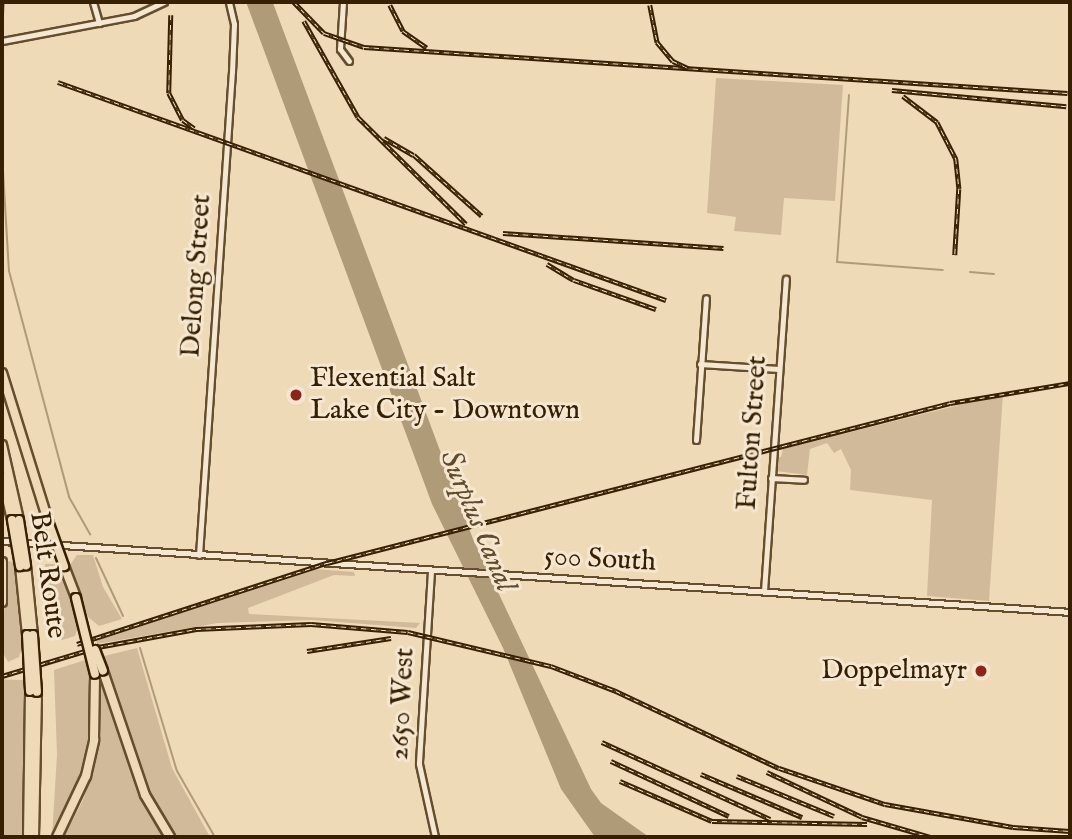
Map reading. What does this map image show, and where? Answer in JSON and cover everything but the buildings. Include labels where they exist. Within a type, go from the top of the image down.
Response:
[{"type":"highway","points":[[2,373],[99,672],[145,795],[170,837]]},
{"type":"highway","name":"Belt Route","points":[[2,445],[23,565],[34,692],[33,830],[28,837]]},
{"type":"highway","name":"Belt Route","points":[[2,476],[15,520]]},
{"type":"highway","points":[[2,562],[2,602]]},
{"type":"highway","points":[[57,837],[86,776],[94,740],[99,672]]},
{"type":"street","points":[[93,2],[99,23]]},
{"type":"street","points":[[2,41],[134,16],[164,2]]},
{"type":"street","name":"Delong Street","points":[[199,555],[232,72],[234,24],[229,2]]},
{"type":"street","points":[[343,2],[340,49],[349,61]]},
{"type":"street","name":"Fulton Street","points":[[764,591],[786,279]]},
{"type":"street","points":[[696,440],[706,298]]},
{"type":"street","points":[[700,364],[779,369]]},
{"type":"street","points":[[771,478],[804,480]]},
{"type":"street","name":"500 South","points":[[2,541],[1070,612]]},
{"type":"street","name":"2650 West","points":[[431,571],[419,764],[435,837]]},
{"type":"shaded area","points":[[246,2],[273,3],[473,539],[591,789],[601,803],[649,837],[595,837],[561,789],[503,648],[432,504]]},
{"type":"shaded area","points":[[716,78],[843,85],[835,201],[784,198],[781,235],[734,231],[736,217],[707,213]]},
{"type":"shaded area","points":[[1003,394],[989,601],[927,596],[932,500],[850,490],[851,470],[841,449],[834,453],[827,443],[810,449],[807,475],[776,471],[775,458],[781,457],[783,449]]},
{"type":"shaded area","points":[[77,555],[93,555],[103,587],[122,619],[99,626],[88,617],[70,565]]},
{"type":"shaded area","points":[[7,561],[14,562],[24,641],[19,657],[8,662],[2,651]]},
{"type":"shaded area","points":[[45,564],[60,564],[80,620],[75,636],[62,640],[52,631]]},
{"type":"shaded area","points":[[313,569],[354,572],[355,576],[334,575],[248,608],[249,614],[420,623],[416,628],[312,620],[218,623],[97,644],[96,639],[162,615]]},
{"type":"shaded area","points":[[137,648],[172,768],[210,837],[173,837],[145,786],[100,657]]},
{"type":"shaded area","points":[[88,659],[93,732],[80,786],[52,837],[57,755],[54,670]]},
{"type":"shaded area","points":[[99,672],[138,784],[166,837],[64,837],[83,800],[95,759],[101,721]]},
{"type":"shaded area","points":[[2,680],[25,680],[22,837],[2,837]]},
{"type":"waterway","points":[[2,27],[4,2]]},
{"type":"waterway","points":[[849,95],[837,262],[943,270]]},
{"type":"waterway","points":[[2,154],[9,271],[69,497],[90,534]]},
{"type":"waterway","points":[[970,272],[994,274]]},
{"type":"waterway","points":[[96,558],[123,616]]},
{"type":"waterway","points":[[140,648],[177,771],[215,837]]},
{"type":"railway","points":[[294,2],[324,33],[364,47],[1067,93]]},
{"type":"railway","points":[[390,5],[403,31],[427,48]]},
{"type":"railway","points":[[650,5],[657,42],[673,61],[688,68]]},
{"type":"railway","points":[[171,15],[169,93],[183,120],[194,128]]},
{"type":"railway","points":[[304,21],[358,117],[466,224]]},
{"type":"railway","points":[[58,82],[666,300]]},
{"type":"railway","points":[[892,90],[1066,106]]},
{"type":"railway","points":[[903,96],[937,122],[956,159],[959,189],[955,255]]},
{"type":"railway","points":[[384,138],[414,155],[482,216]]},
{"type":"railway","points":[[503,233],[723,248]]},
{"type":"railway","points":[[547,264],[574,280],[656,309]]},
{"type":"railway","points":[[77,644],[327,563],[950,403],[1070,383]]},
{"type":"railway","points":[[2,676],[98,647],[196,629],[311,624],[408,632],[551,666],[616,691],[779,768],[885,804],[1013,827],[1070,831]]},
{"type":"railway","points":[[307,651],[391,638]]},
{"type":"railway","points":[[602,742],[770,819]]},
{"type":"railway","points":[[611,761],[729,816]]},
{"type":"railway","points":[[767,772],[862,817],[931,837]]},
{"type":"railway","points":[[701,774],[802,817]]},
{"type":"railway","points":[[737,776],[834,816]]},
{"type":"railway","points":[[620,781],[712,821],[867,824]]},
{"type":"place","name":"Flexential Salt Lake City - Downtown","points":[[296,395]]},
{"type":"place","name":"Doppelmayr","points":[[981,671]]},
{"type":"water label","name":"Surplus Canal","points":[[477,521]]}]
